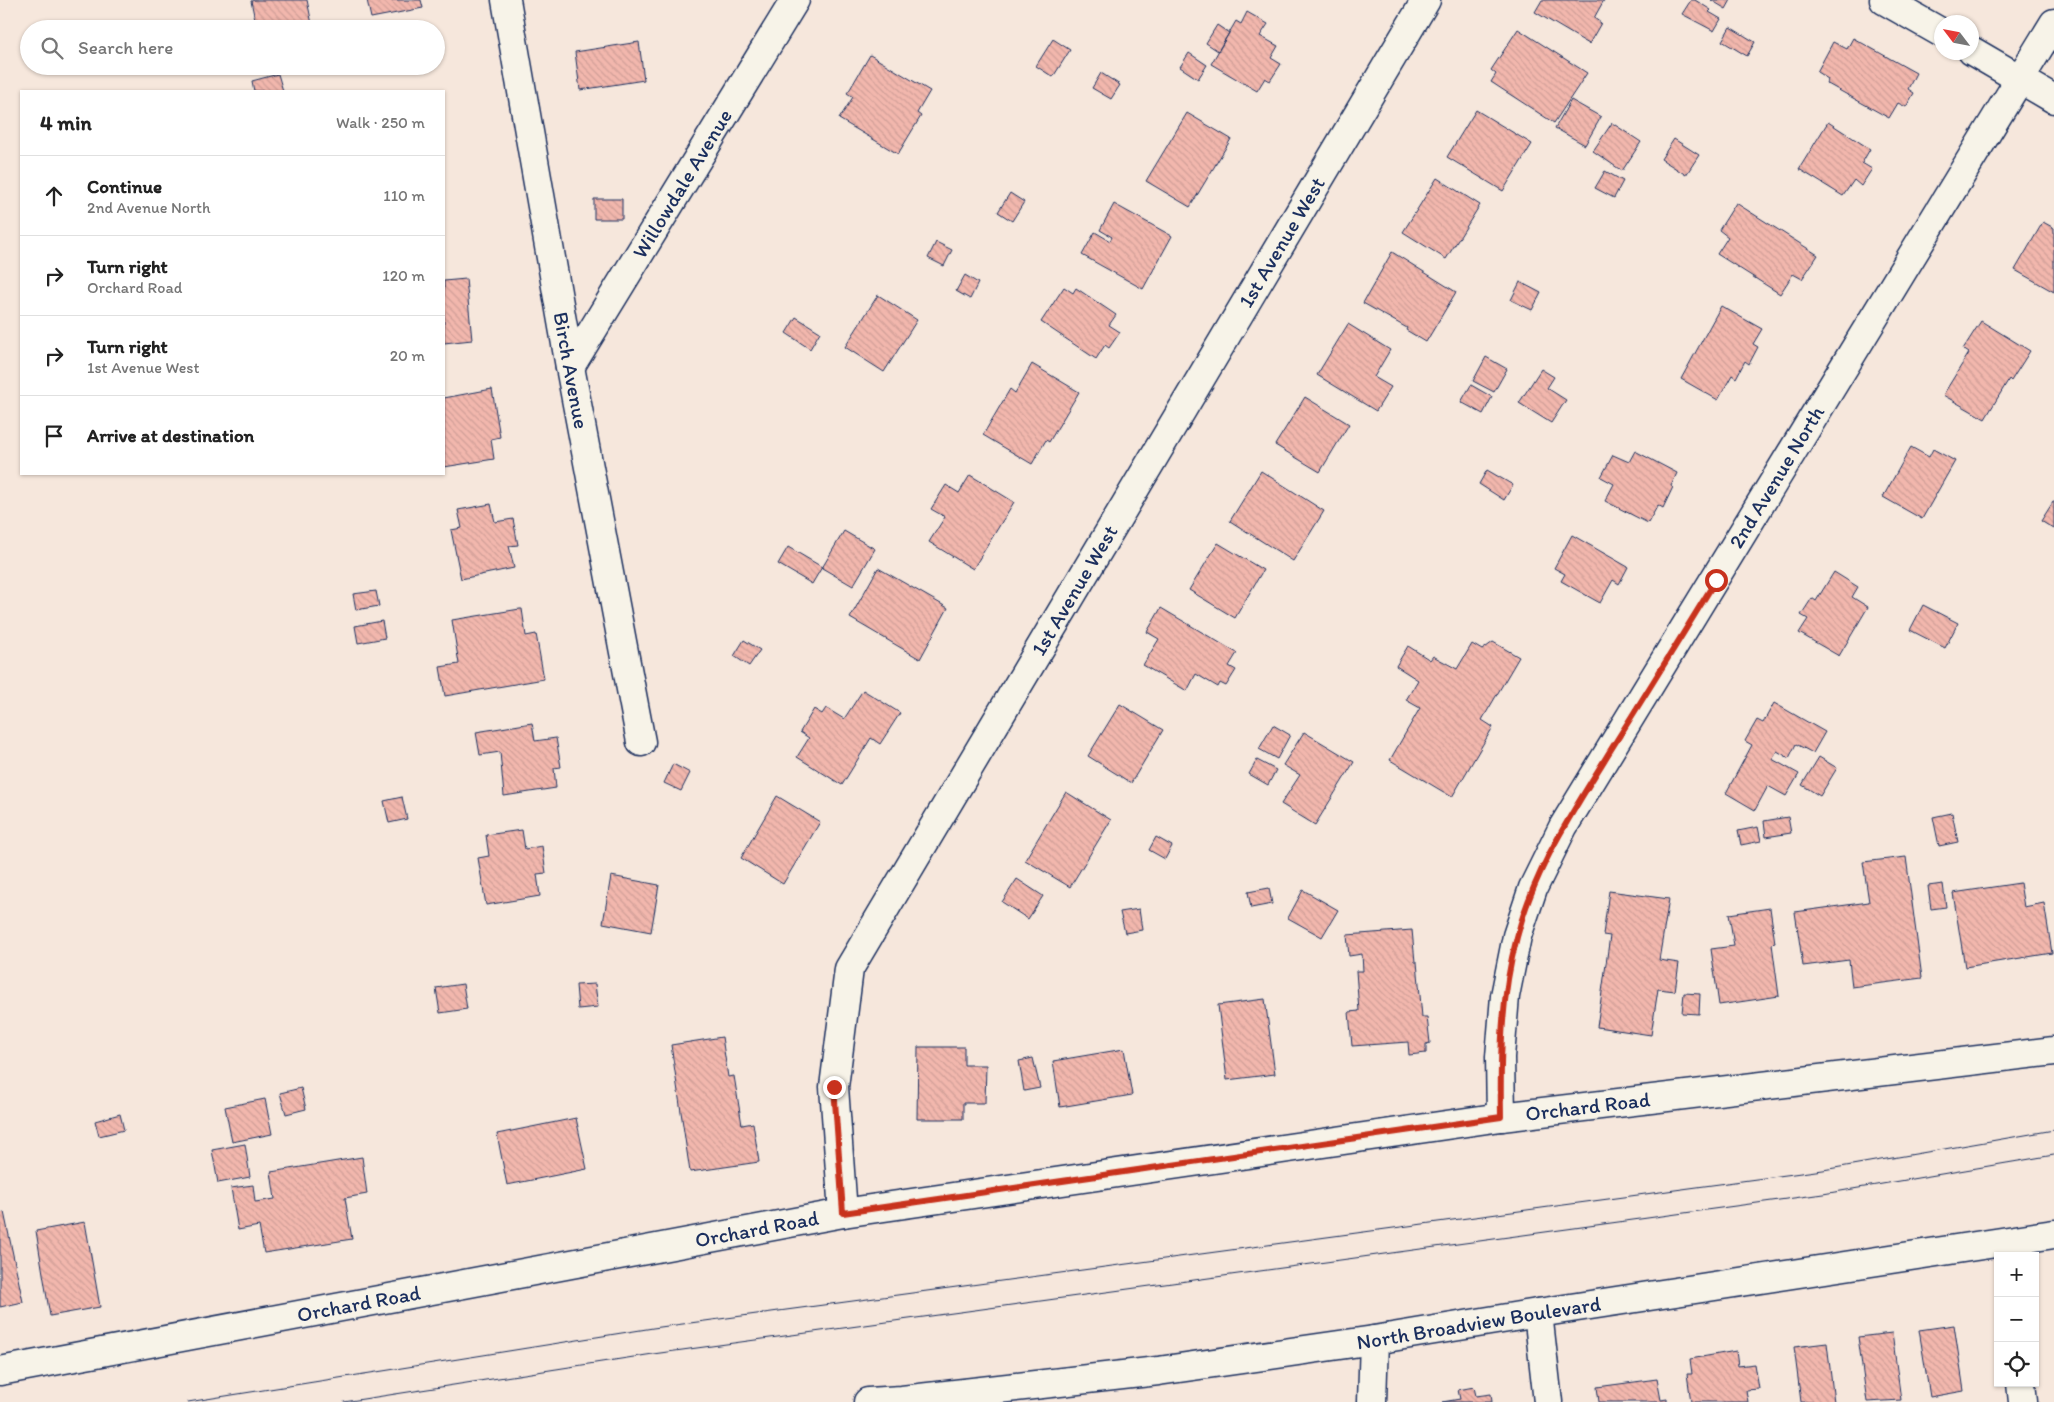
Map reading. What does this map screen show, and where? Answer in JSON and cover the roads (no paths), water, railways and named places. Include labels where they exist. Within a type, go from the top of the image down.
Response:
[{"type":"street","name":"Birch Avenue","points":[[506,0],[570,367],[641,742]]},
{"type":"street","name":"Willowdale Avenue","points":[[570,367],[795,0]]},
{"type":"street","name":"1st Avenue West","points":[[843,1213],[834,1087],[849,969],[1426,0]]},
{"type":"street","points":[[1884,0],[1934,28]]},
{"type":"street","name":"2nd Avenue North","points":[[1501,1117],[1500,1057],[1505,996],[1517,936],[1533,888],[1564,827],[2054,23]]},
{"type":"street","points":[[1979,55],[2054,99]]},
{"type":"street","name":"Orchard Road","points":[[0,1371],[843,1213],[1501,1117],[2054,1051]]},
{"type":"street","name":"North Broadview Boulevard","points":[[868,1402],[901,1401],[1158,1371],[1374,1340],[1538,1313],[2002,1249],[2054,1234]]},
{"type":"street","points":[[1538,1313],[1548,1402]]},
{"type":"street","points":[[1372,1402],[1374,1340]]},
{"type":"street","points":[[2021,1387],[2023,1402]]},
{"type":"tram line","points":[[188,1402],[653,1328],[1823,1170],[2054,1130]]},
{"type":"tram line","points":[[344,1402],[653,1354],[1823,1194],[2054,1155]]}]
